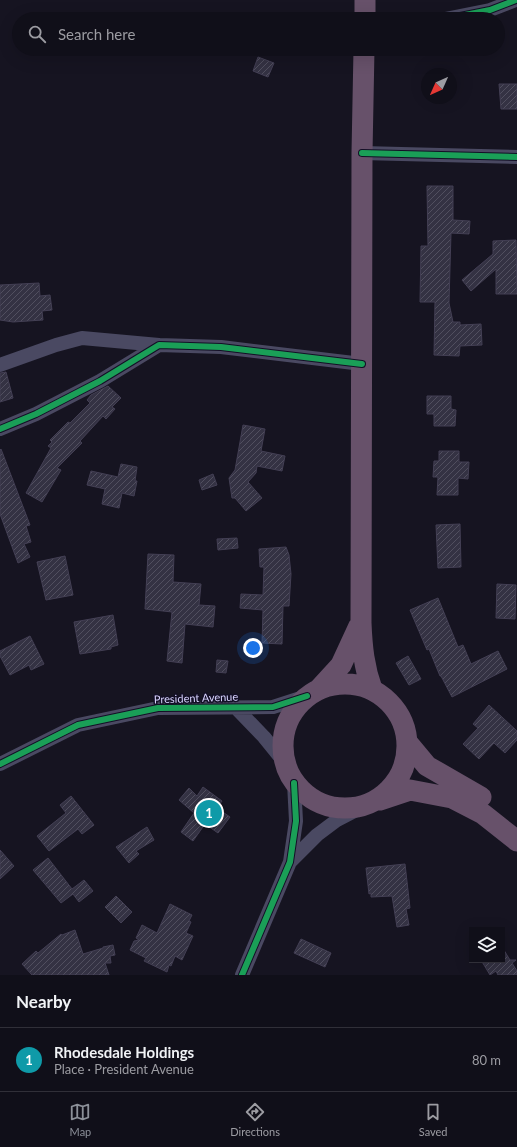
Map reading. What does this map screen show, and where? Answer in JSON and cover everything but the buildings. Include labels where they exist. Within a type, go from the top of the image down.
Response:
[{"type":"highway","points":[[365,0],[365,12]]},
{"type":"highway","points":[[364,56],[362,154],[361,624],[365,671],[372,689]]},
{"type":"highway","points":[[361,624],[341,665],[294,710],[285,726],[282,745],[285,763],[294,783],[308,797],[325,806],[344,809],[369,804],[410,790],[452,798],[483,814],[517,840]]},
{"type":"highway","points":[[313,692],[336,684],[354,684],[372,689],[385,698],[396,711],[404,726],[407,742],[406,760],[400,777],[389,791],[369,804]]},
{"type":"highway","points":[[407,742],[428,766],[459,786],[490,802],[517,822]]},
{"type":"street","points":[[480,12],[490,10],[516,0]]},
{"type":"street","points":[[362,154],[517,158]]},
{"type":"street","points":[[0,365],[56,345],[82,338],[159,345],[222,347],[362,364]]},
{"type":"street","points":[[0,429],[36,414],[100,381],[159,345]]},
{"type":"street","name":"President Avenue","points":[[0,764],[78,725],[158,708],[274,707],[313,692]]},
{"type":"street","name":"President Avenue","points":[[235,707],[264,737],[285,763]]},
{"type":"street","points":[[242,975],[290,862],[296,821],[294,783]]},
{"type":"street","points":[[290,862],[317,836],[337,820],[369,804]]},
{"type":"cycle path","points":[[480,12],[490,10],[516,0]]},
{"type":"cycle path","points":[[362,153],[517,157]]},
{"type":"cycle path","points":[[0,429],[36,414],[100,381],[159,345],[221,347],[362,364]]},
{"type":"cycle path","points":[[0,764],[78,725],[158,708],[273,707],[307,696]]},
{"type":"cycle path","points":[[242,975],[290,862],[296,821],[294,783]]},
{"type":"place","name":"Rhodesdale Holdings","points":[[209,813]]}]
